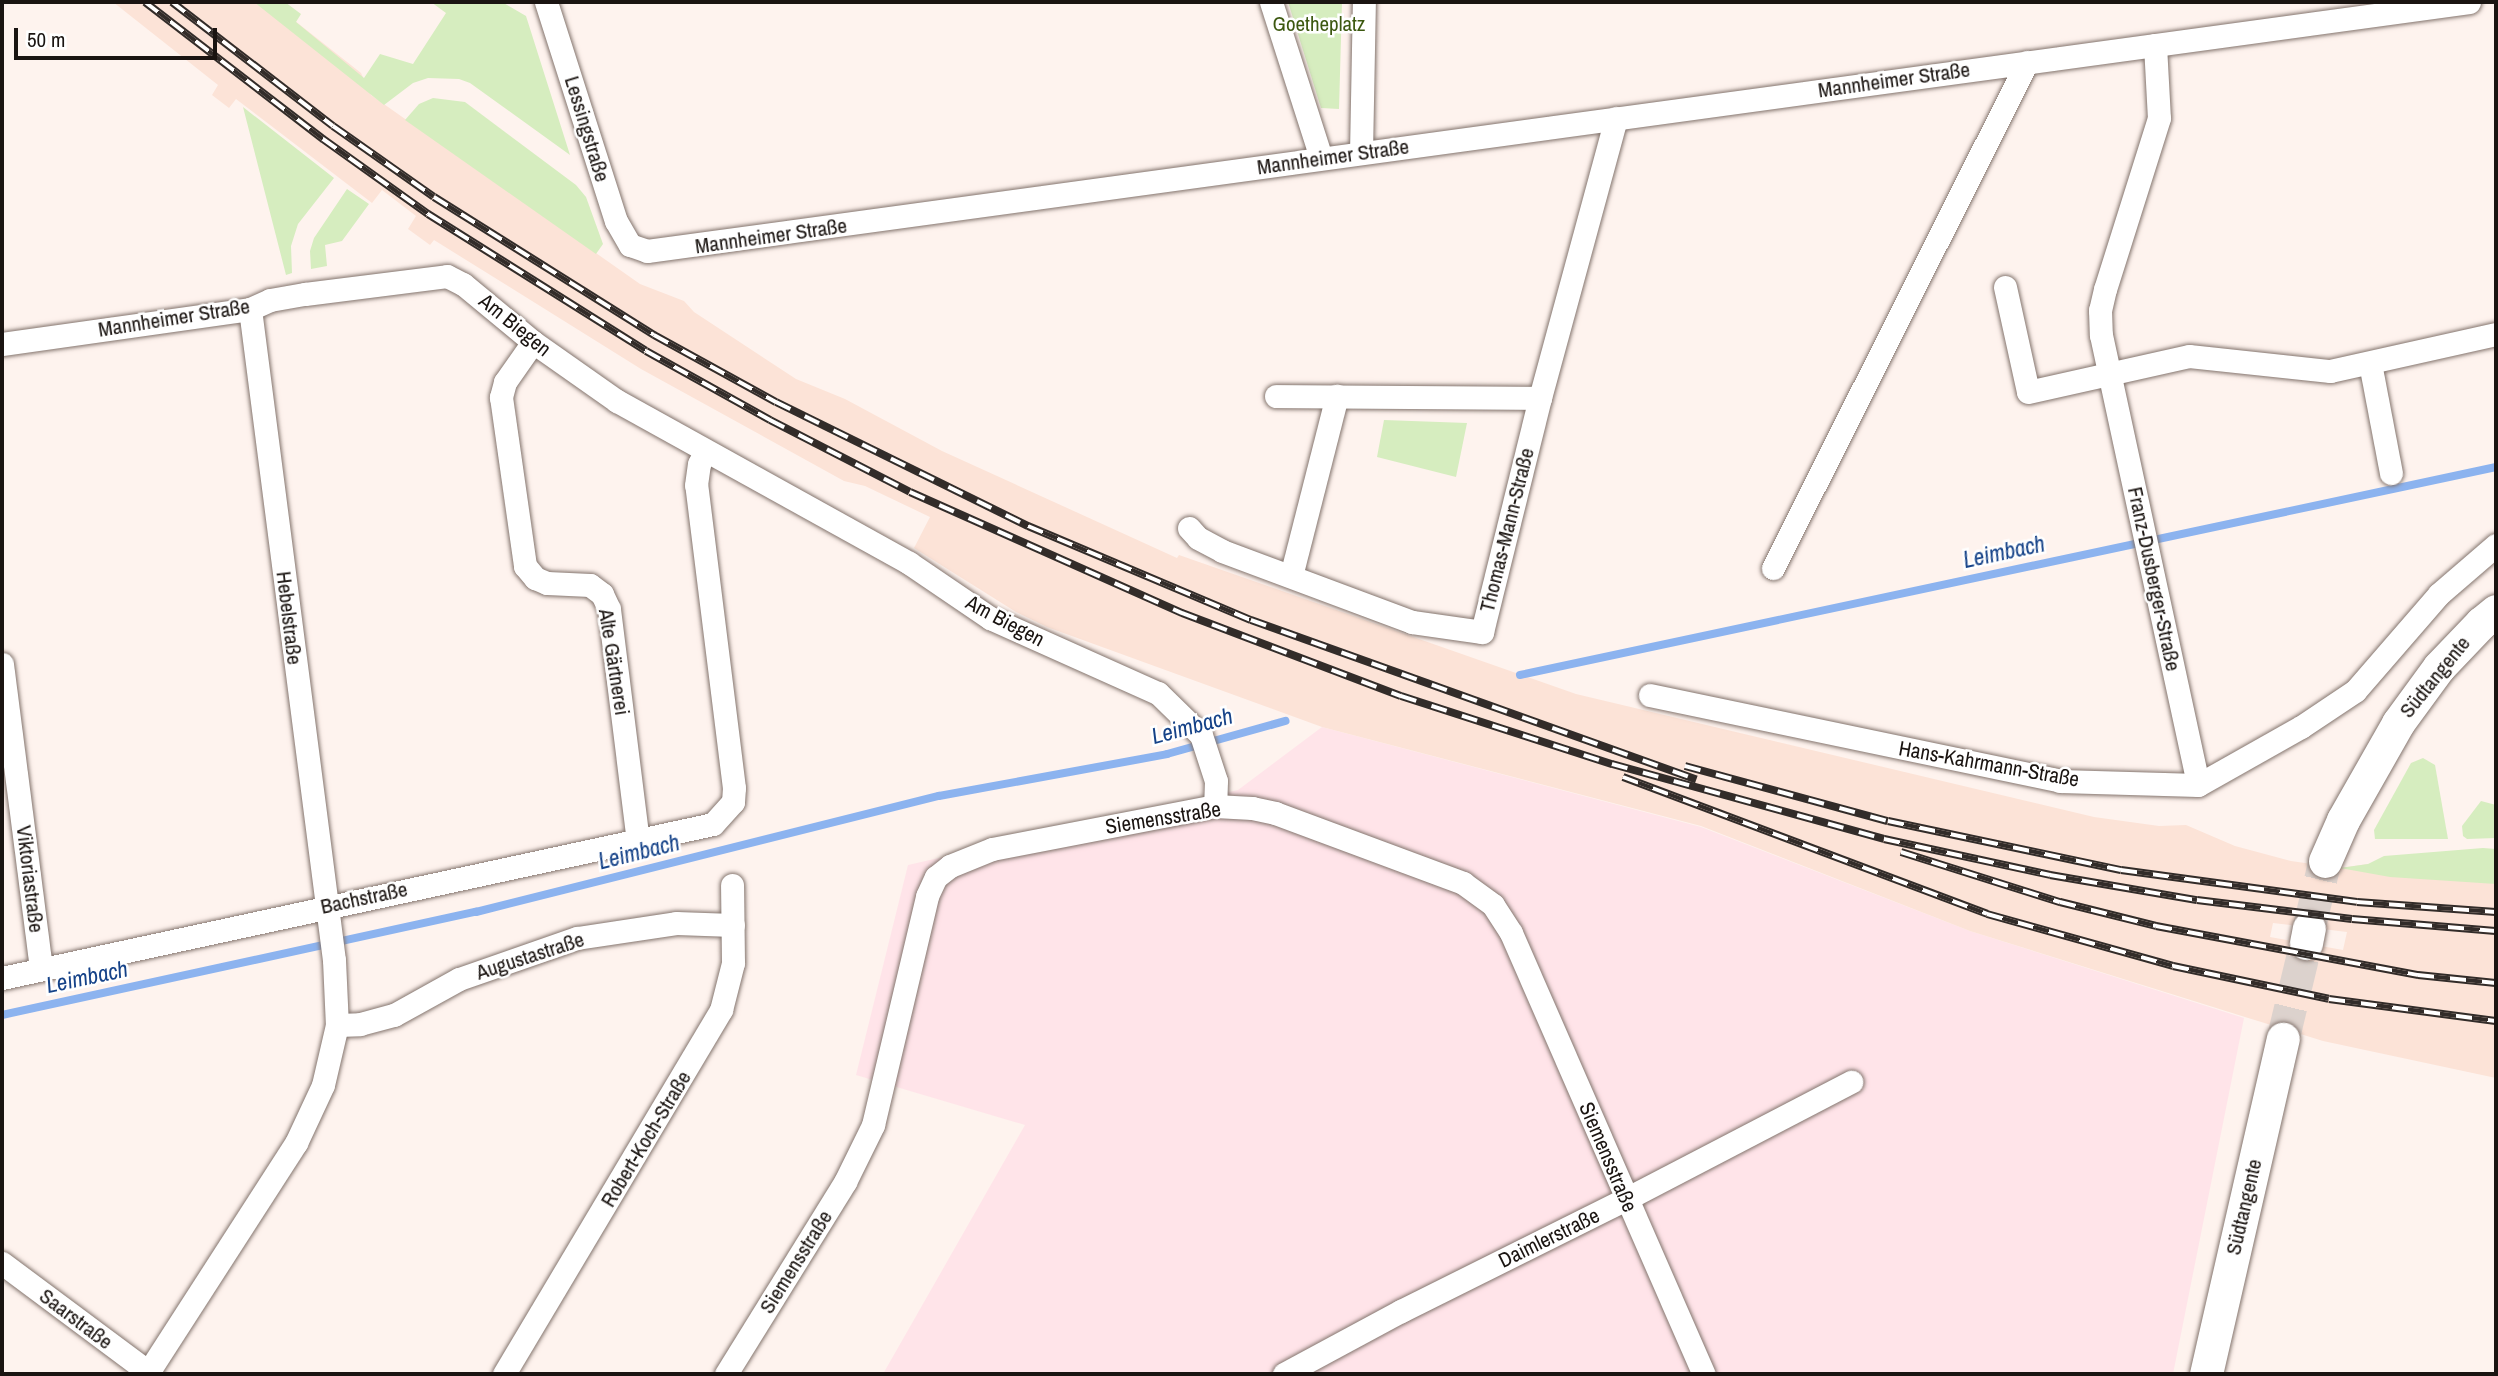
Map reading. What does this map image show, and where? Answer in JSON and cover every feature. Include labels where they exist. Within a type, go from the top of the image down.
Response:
[{"type":"main road","name":"Südtangente","points":[[2325,861],[2343,820],[2398,723],[2439,667],[2496,611]]},
{"type":"main road","name":"Südtangente","points":[[2206,1374],[2283,1039]]},
{"type":"street","name":"Lessingstraße","points":[[547,2],[616,221],[623,237],[638,250]]},
{"type":"street","points":[[1271,2],[1321,158]]},
{"type":"street","points":[[1361,153],[1363,2]]},
{"type":"street","name":"Mannheimer Straße","points":[[638,250],[658,251],[778,235],[1321,158],[2469,2]]},
{"type":"street","name":"Franz-Dusberger-Straße","points":[[2155,46],[2160,105],[2157,131],[2100,310],[2109,372],[2198,785]]},
{"type":"street","points":[[1773,568],[2027,62]]},
{"type":"street","name":"Thomas-Mann-Straße","points":[[1189,528],[1209,545],[1412,622],[1482,632],[1540,398],[1616,118]]},
{"type":"street","name":"Am Biegen","points":[[429,277],[447,276],[463,284],[533,342],[617,401],[909,563],[990,618],[1158,693],[1201,735],[1212,761],[1216,781],[1215,806]]},
{"type":"street","name":"Mannheimer Straße","points":[[2,344],[250,309],[270,300],[429,277]]},
{"type":"street","points":[[2005,287],[2028,392],[2189,356],[2330,371],[2496,334]]},
{"type":"street","name":"Hebelstraße","points":[[250,309],[327,916]]},
{"type":"street","name":"Alte Gärtnerei","points":[[533,342],[505,382],[501,397],[525,566],[535,578],[547,583],[590,585],[602,594],[609,609],[638,841]]},
{"type":"street","points":[[2370,363],[2391,473]]},
{"type":"street","points":[[1276,396],[1540,398]]},
{"type":"street","points":[[1291,576],[1337,396]]},
{"type":"street","name":"Bachstraße","points":[[2,978],[327,916],[713,824],[733,802],[734,788],[696,485],[705,451]]},
{"type":"street","points":[[2198,785],[2301,727],[2355,691],[2439,594],[2496,545]]},
{"type":"street","name":"Viktoriastraße","points":[[2,664],[41,969]]},
{"type":"street","name":"Hans-Kahrmann-Straße","points":[[1650,695],[2060,781],[2198,785]]},
{"type":"street","name":"Siemensstraße","points":[[726,1374],[845,1182],[873,1125],[928,896],[936,877],[950,866],[992,849],[1215,806],[1252,808],[1275,813],[1463,883],[1493,905],[1511,933],[1704,1374]]},
{"type":"street","name":"Robert-Koch-Straße","points":[[503,1374],[721,1010],[733,963],[732,885]]},
{"type":"street","points":[[149,1374],[296,1143],[323,1085],[337,1025],[334,960],[327,916]]},
{"type":"street","name":"Augustastraße","points":[[337,1025],[360,1024],[394,1015],[459,979],[577,938],[676,923],[733,925]]},
{"type":"street","name":"Daimlerstraße","points":[[1284,1374],[1401,1311],[1626,1199],[1851,1082]]},
{"type":"street","name":"Saarstraße","points":[[2,1263],[149,1374]]},
{"type":"shaded area","points":[[113,2],[271,2],[361,73],[371,95],[640,284],[684,301],[694,312],[796,379],[845,399],[942,451],[1177,558],[1179,555],[1576,694],[2094,817],[2159,826],[2186,825],[2235,846],[2291,861],[2340,868],[2368,864],[2496,871],[2496,1078],[2323,1041],[2245,1017],[1970,931],[1701,826],[1322,727],[1047,627],[1016,612],[914,548],[930,517],[865,486],[844,481],[641,369],[434,240],[430,245],[408,229],[416,216],[382,190],[372,203],[236,99],[229,108],[212,95],[218,85]],"holes":[[[2273,923],[2347,932],[2343,950],[2270,937]]]},
{"type":"shaded area","points":[[1322,727],[1701,827],[1970,931],[2244,1018],[2173,1374],[883,1374],[1025,1125],[856,1075],[908,865],[1238,790]]},
{"type":"green space","points":[[254,2],[285,2],[301,14],[296,22],[364,78],[380,54],[413,64],[446,13],[431,2],[502,2],[526,16],[570,155],[470,83],[459,79],[428,78],[413,83],[384,105]]},
{"type":"green space","name":"Goetheplatz","points":[[1288,2],[1342,2],[1339,109],[1321,108]]},
{"type":"green space","points":[[433,98],[465,102],[576,185],[586,197],[603,244],[596,254],[405,120],[419,104]]},
{"type":"green space","points":[[243,107],[334,178],[298,224],[291,246],[292,273],[286,275]]},
{"type":"green space","points":[[347,189],[369,204],[342,241],[325,245],[327,266],[311,269],[310,251],[314,238]]},
{"type":"green space","points":[[1384,420],[1467,423],[1456,477],[1377,457]]},
{"type":"green space","points":[[2423,758],[2435,765],[2448,839],[2375,839],[2374,830],[2411,763]]},
{"type":"green space","points":[[2481,801],[2496,805],[2496,838],[2467,839],[2463,836],[2462,826]]},
{"type":"green space","points":[[2496,849],[2496,884],[2390,877],[2340,868],[2368,864],[2384,856]]},
{"type":"waterway","name":"Leimbach","points":[[1520,675],[2496,467]]},
{"type":"waterway","name":"Leimbach","points":[[2,1015],[476,912],[939,796],[1167,754],[1285,721]]},
{"type":"tunnel","points":[[2309,928],[2325,861]]},
{"type":"tunnel","points":[[2283,1039],[2306,943]]},
{"type":"railway","points":[[145,2],[323,139],[428,214],[646,351],[770,420],[910,492],[1182,613],[1401,696],[1612,764],[1884,839],[2050,875],[2197,900],[2352,919],[2496,931]]},
{"type":"railway","points":[[172,2],[333,126],[434,197],[654,335],[776,402],[1028,526],[1251,620],[1696,779]]},
{"type":"railway","points":[[1685,766],[1888,821],[2121,870],[2357,902],[2496,912]]},
{"type":"railway","points":[[1623,777],[1987,914],[2173,966],[2329,999],[2496,1021]]},
{"type":"railway","points":[[1901,852],[2060,902],[2156,926],[2418,975],[2496,983]]}]
